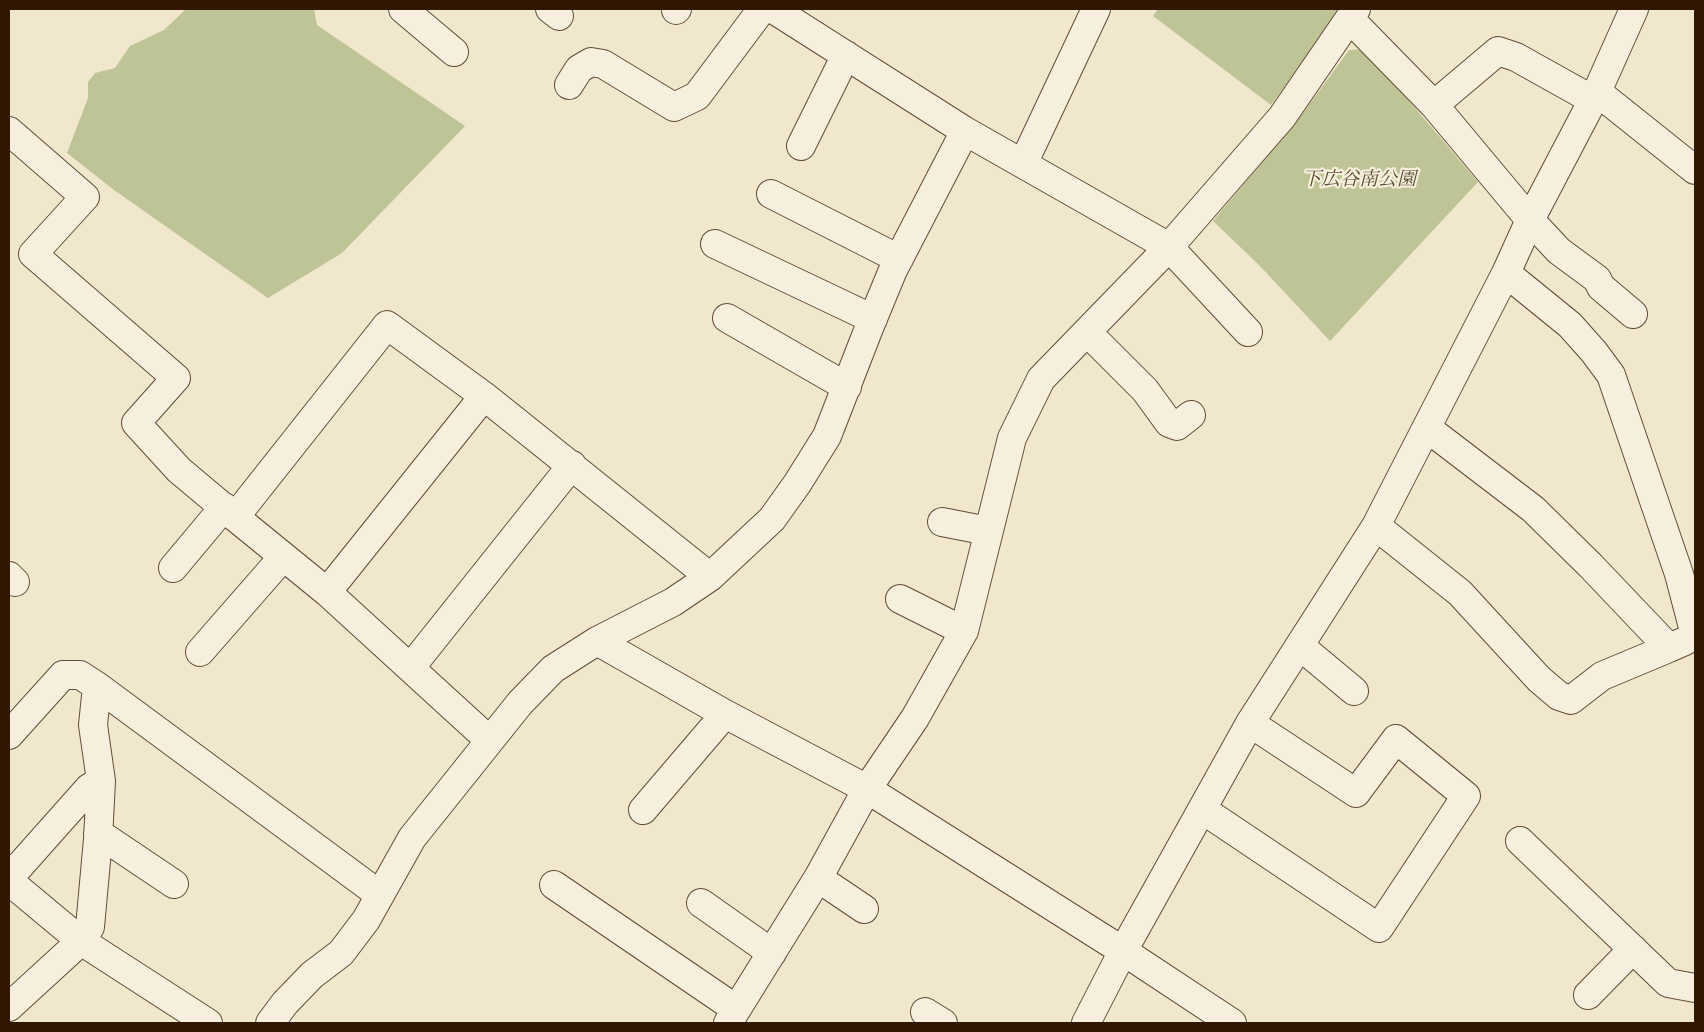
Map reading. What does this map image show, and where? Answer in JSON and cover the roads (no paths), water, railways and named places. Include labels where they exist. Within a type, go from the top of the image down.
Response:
[{"type":"street","points":[[403,9],[454,52]]},
{"type":"street","points":[[569,85],[579,69],[591,62],[603,64],[674,107],[697,96],[762,9]]},
{"type":"street","points":[[773,9],[965,131],[1169,247],[1248,332]]},
{"type":"street","points":[[1023,164],[1096,9]]},
{"type":"street","points":[[1086,1023],[1123,951],[1250,724],[1376,526],[1594,97],[1634,9]]},
{"type":"street","points":[[554,885],[732,1016],[818,878],[867,789],[914,718],[964,631],[1012,438],[1041,379],[1169,247],[1282,117],[1353,14],[1434,105],[1530,220],[1559,251],[1597,279],[1601,287],[1633,314]]},
{"type":"street","points":[[1434,105],[1498,51],[1516,57],[1594,97],[1606,100],[1695,170]]},
{"type":"street","points":[[801,146],[846,56]]},
{"type":"street","points":[[9,131],[85,197],[33,254],[176,378],[136,424],[179,470],[327,592],[489,740]]},
{"type":"street","points":[[270,1023],[312,975],[341,953],[366,920],[412,838],[489,740],[520,703],[553,669],[597,641],[673,602],[710,577],[772,519],[797,484],[827,436],[898,259],[965,131]]},
{"type":"street","points":[[771,194],[898,259]]},
{"type":"street","points":[[716,244],[873,319]]},
{"type":"street","points":[[1376,526],[1460,593],[1539,678],[1559,696],[1571,700],[1602,676],[1695,636],[1687,568],[1611,375],[1570,325],[1506,273]]},
{"type":"street","points":[[727,318],[846,387]]},
{"type":"street","points":[[173,568],[229,512],[387,326],[484,396],[710,577]]},
{"type":"street","points":[[1087,332],[1145,390],[1169,423],[1177,426],[1191,415]]},
{"type":"street","points":[[327,592],[484,396]]},
{"type":"street","points":[[1426,428],[1533,509],[1591,566],[1669,648]]},
{"type":"street","points":[[411,667],[572,465]]},
{"type":"street","points":[[942,522],[988,531]]},
{"type":"street","points":[[200,652],[284,557]]},
{"type":"street","points":[[900,598],[964,631]]},
{"type":"street","points":[[597,641],[725,714],[867,789],[1123,951],[1232,1023]]},
{"type":"street","points":[[1300,646],[1354,691]]},
{"type":"street","points":[[9,735],[63,675],[80,675],[380,895]]},
{"type":"street","points":[[9,1007],[81,941],[90,927],[101,781],[93,725],[97,686]]},
{"type":"street","points":[[643,810],[725,714]]},
{"type":"street","points":[[1203,810],[1379,928],[1466,796],[1396,739],[1356,793],[1250,724]]},
{"type":"street","points":[[101,781],[89,788],[9,879],[81,941],[208,1023]]},
{"type":"street","points":[[98,833],[174,884]]},
{"type":"street","points":[[1520,841],[1668,983],[1695,988]]},
{"type":"street","points":[[818,878],[864,910]]},
{"type":"street","points":[[701,903],[772,953]]},
{"type":"street","points":[[1588,995],[1633,949]]},
{"type":"park label","name":"下広谷南公園","points":[[1359,182]]}]
